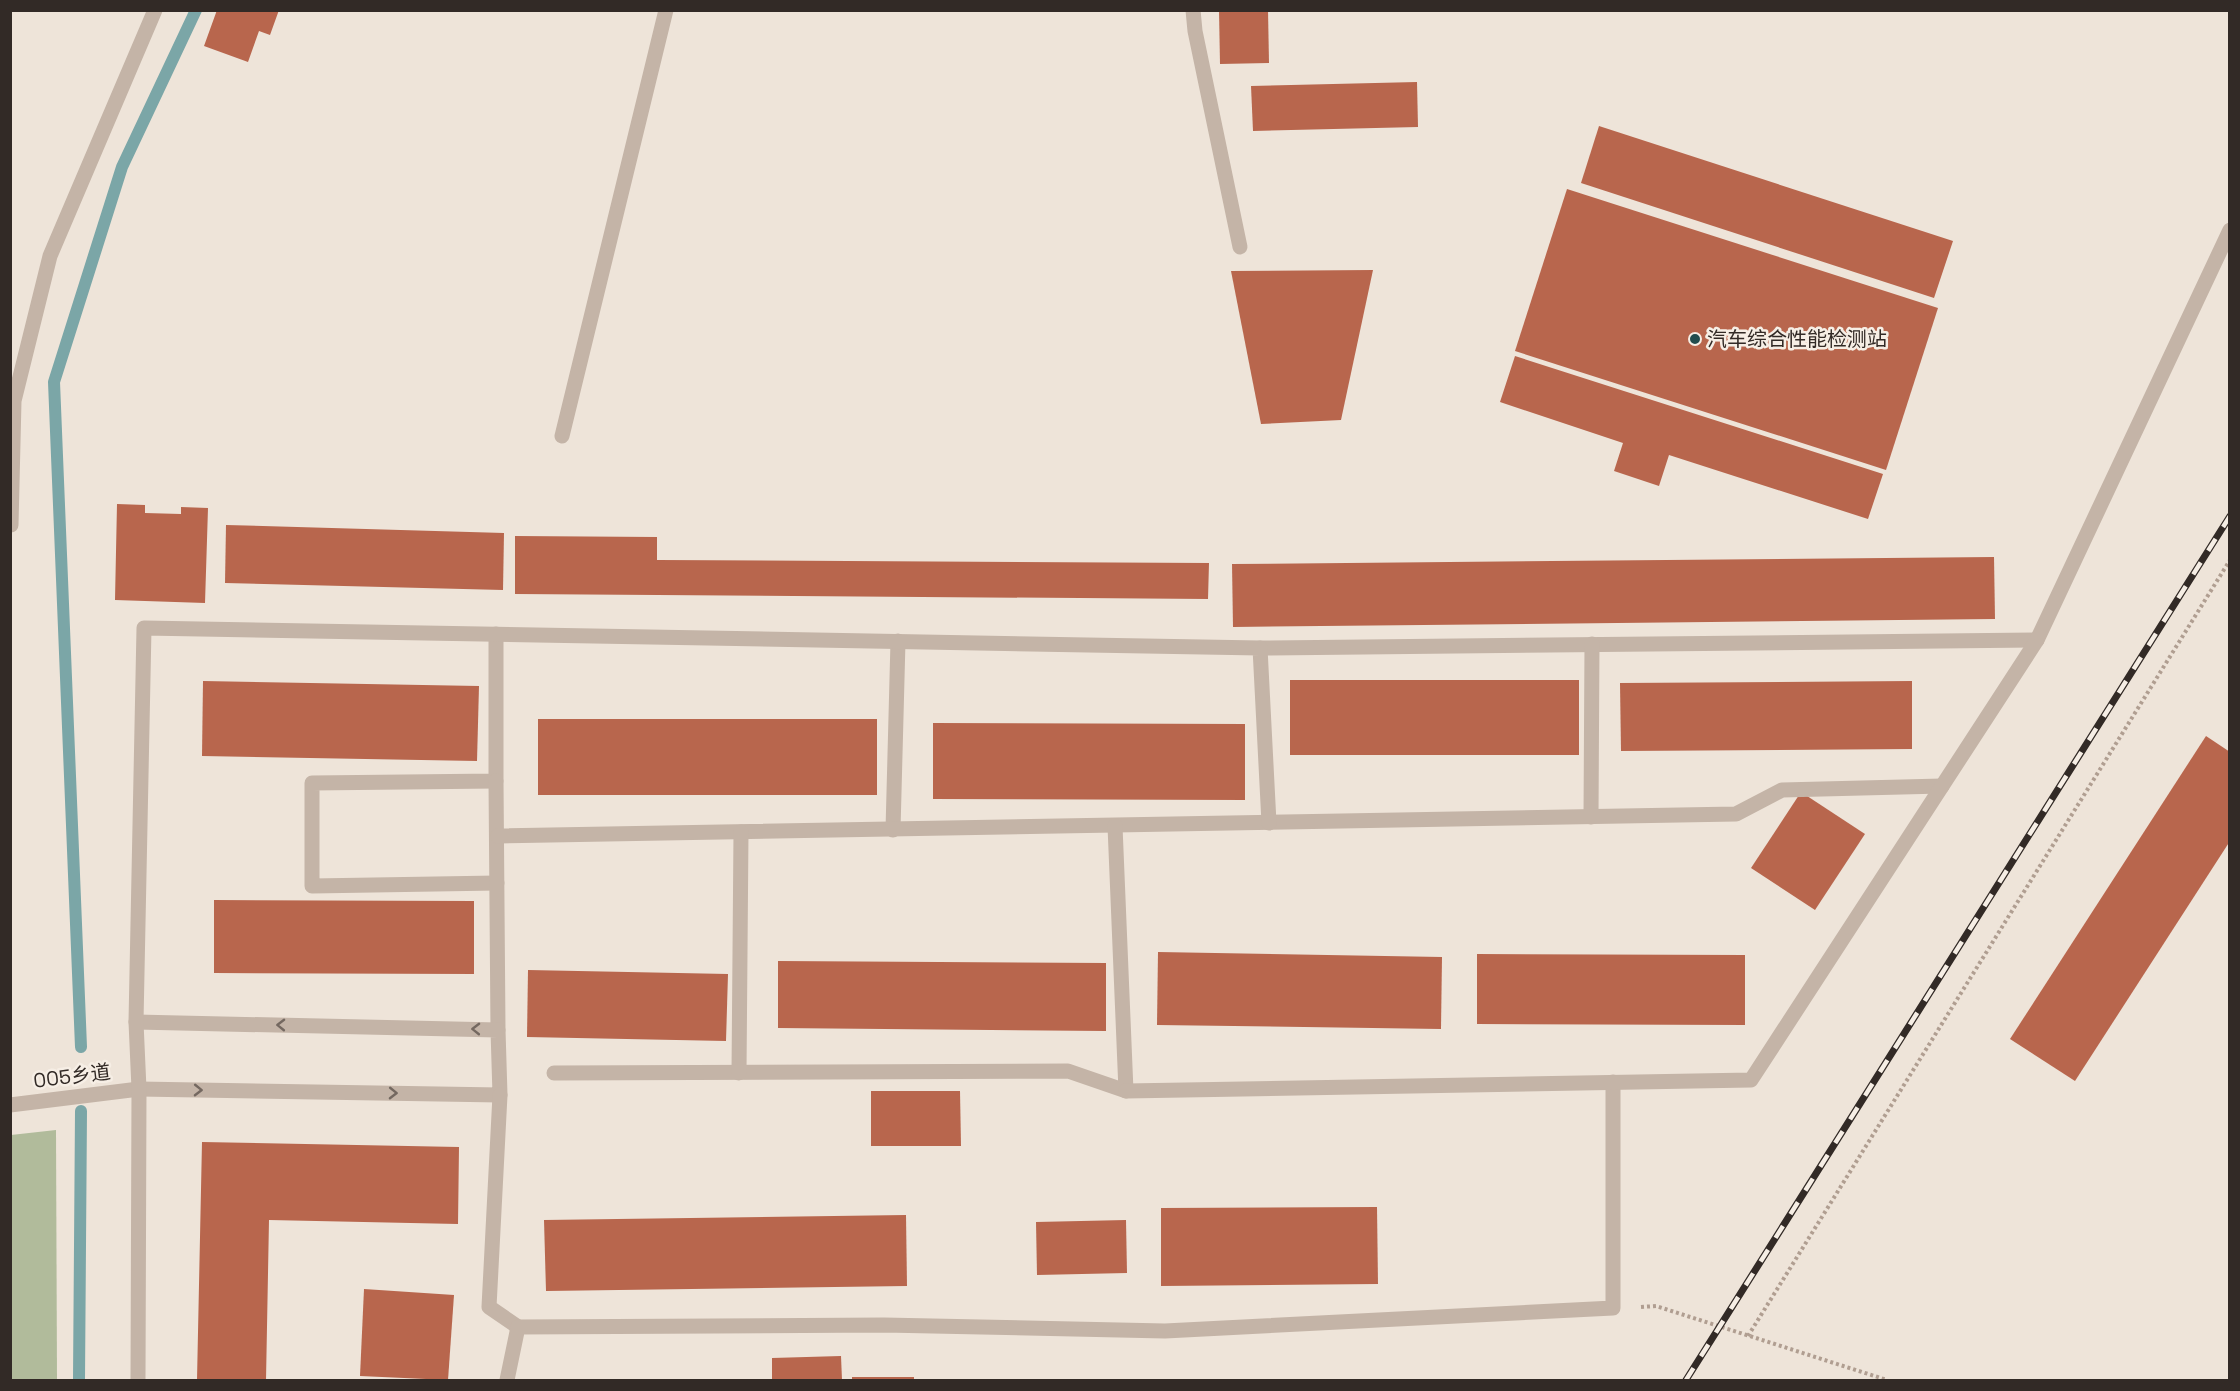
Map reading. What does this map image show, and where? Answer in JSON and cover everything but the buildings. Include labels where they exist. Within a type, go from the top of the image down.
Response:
[{"type":"street","points":[[11,525],[14,400],[50,256],[155,10]]},
{"type":"street","points":[[562,436],[666,10]]},
{"type":"street","points":[[1193,10],[1195,31],[1240,248]]},
{"type":"street","points":[[554,1073],[1068,1071],[1126,1091],[1751,1080],[2037,640],[2229,230]]},
{"type":"street","points":[[138,1380],[139,1089],[136,1022],[144,628],[1260,648],[2037,640]]},
{"type":"street","points":[[496,634],[500,1095],[489,1307],[518,1327],[884,1324],[1165,1331],[1613,1308],[1613,1082]]},
{"type":"street","points":[[893,830],[898,641]]},
{"type":"street","points":[[1592,817],[1593,644]]},
{"type":"street","points":[[1260,648],[1269,823]]},
{"type":"street","points":[[496,781],[312,783],[312,886],[497,883]]},
{"type":"street","points":[[498,837],[1736,814],[1782,790],[1942,786]]},
{"type":"street","points":[[1116,826],[1126,1091]]},
{"type":"street","points":[[739,1073],[741,832]]},
{"type":"street","points":[[136,1022],[498,1030]]},
{"type":"street","name":"005乡道","points":[[10,1105],[139,1089],[500,1095]]},
{"type":"street","points":[[507,1380],[518,1327]]},
{"type":"path","points":[[1748,1336],[2229,560]]},
{"type":"path","points":[[1613,1308],[1656,1306],[1887,1380]]},
{"type":"green space","points":[[56,1130],[57,1380],[11,1380],[11,1135]]},
{"type":"waterway","points":[[81,1047],[54,382],[122,167],[196,10]]},
{"type":"waterway","points":[[79,1380],[81,1111]]},
{"type":"railway","points":[[1686,1380],[2230,516]]},
{"type":"place","name":"汽车综合性能检测站","points":[[1695,339]]}]
